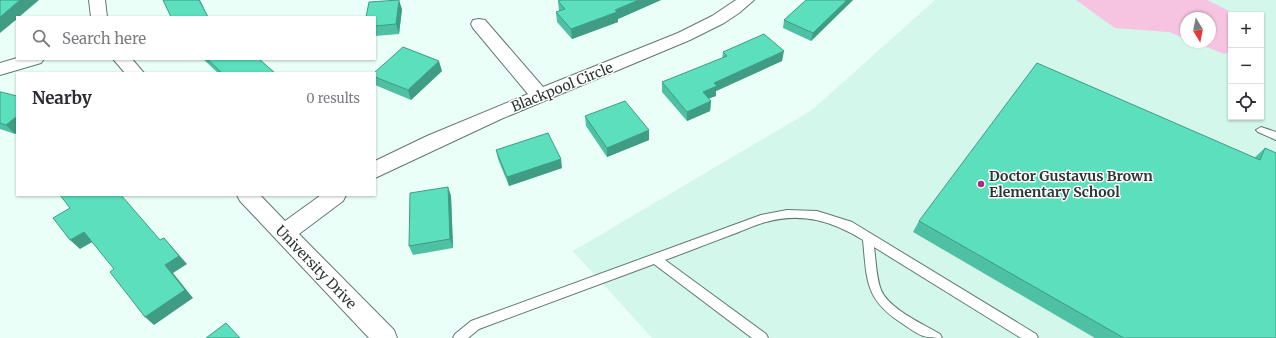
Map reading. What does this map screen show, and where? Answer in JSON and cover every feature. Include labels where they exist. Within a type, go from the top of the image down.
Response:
[{"type":"street","points":[[97,0],[99,16]]},
{"type":"street","name":"Blackpool Circle","points":[[376,170],[445,135],[664,45],[712,22],[746,0]]},
{"type":"street","points":[[479,24],[540,96]]},
{"type":"street","points":[[0,69],[32,60]]},
{"type":"street","points":[[123,60],[134,72]]},
{"type":"street","name":"University Drive","points":[[248,196],[283,234],[386,338]]},
{"type":"street","points":[[283,234],[335,196]]},
{"type":"lane","points":[[1261,130],[1276,136]]},
{"type":"lane","points":[[459,338],[475,325],[765,218],[784,214],[806,213],[828,217],[848,224],[1032,338]]},
{"type":"lane","points":[[868,237],[874,285],[878,295],[887,306],[936,338]]},
{"type":"lane","points":[[655,259],[762,338]]},
{"type":"shaded area","name":"Doctor Gustavus Brown Elementary School","points":[[935,0],[1276,0],[1276,338],[652,338],[573,251],[812,110]]},
{"type":"shaded area","points":[[1076,0],[1207,0],[1230,12],[1228,12],[1228,52],[1224,54],[1209,48],[1216,48],[1216,12],[1180,12],[1180,37],[1169,32],[1115,28]]},
{"type":"building","points":[[0,0],[20,0],[0,17]]},
{"type":"building","points":[[163,0],[199,0],[207,16],[171,16]]},
{"type":"building","points":[[399,0],[396,24],[376,26],[376,16],[366,16],[369,2]]},
{"type":"building","points":[[639,0],[615,10],[617,12],[571,29],[556,12],[565,9],[558,1]]},
{"type":"building","points":[[806,0],[847,0],[813,33],[784,20]]},
{"type":"building","points":[[764,34],[784,51],[714,83],[717,86],[703,92],[711,101],[687,112],[662,82],[727,56],[723,52]]},
{"type":"building","points":[[403,47],[439,61],[408,90],[376,77],[375,72]]},
{"type":"building","points":[[208,60],[260,60],[274,72],[221,72]]},
{"type":"building","points":[[1037,63],[1260,160],[1265,148],[1276,153],[1276,338],[1124,338],[919,221]]},
{"type":"building","points":[[0,92],[16,96],[16,117],[6,125],[0,123]]},
{"type":"building","points":[[625,101],[649,130],[607,148],[585,116]]},
{"type":"building","points":[[548,133],[561,159],[507,177],[496,150]]},
{"type":"building","points":[[448,187],[450,239],[409,246],[410,193]]},
{"type":"building","points":[[61,196],[122,196],[160,240],[164,238],[179,256],[165,265],[185,290],[145,317],[110,272],[114,269],[84,232],[70,240],[53,218],[70,208]]},
{"type":"building","points":[[226,323],[240,338],[206,338]]},
{"type":"place","name":"Doctor Gustavus Brown Elementary School","points":[[981,184]]}]
